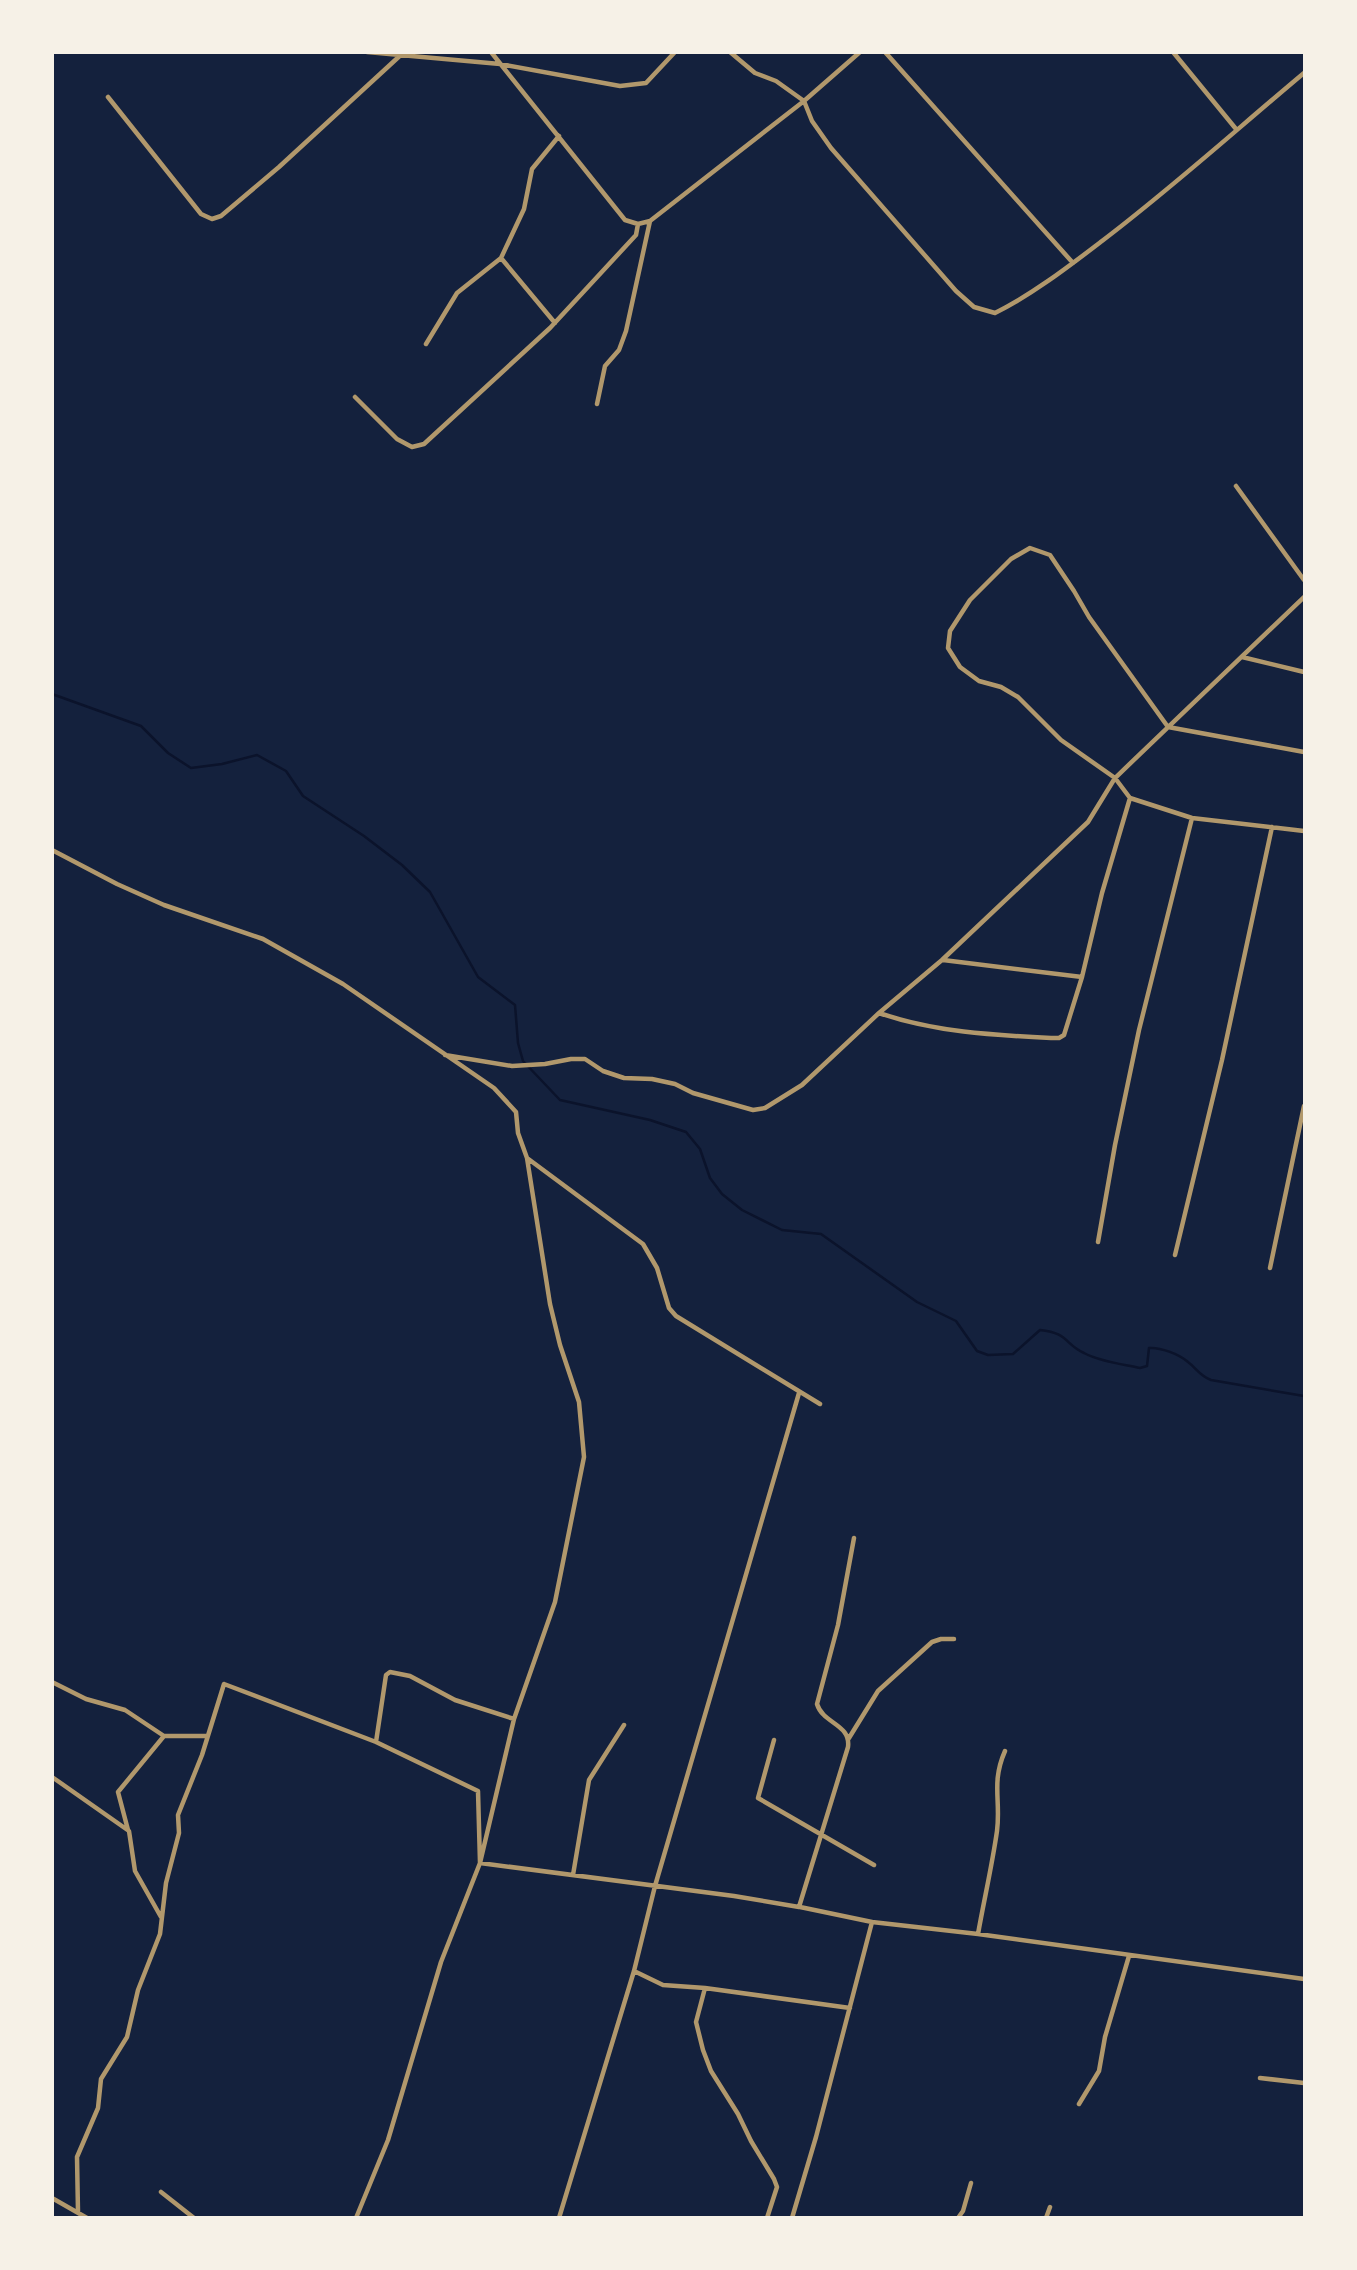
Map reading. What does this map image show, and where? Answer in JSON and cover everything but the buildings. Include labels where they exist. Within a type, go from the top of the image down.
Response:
[{"type":"street","points":[[367,52],[500,64],[620,86],[646,83],[675,52]]},
{"type":"street","points":[[491,52],[625,220],[638,224],[650,221],[804,101],[860,52]]},
{"type":"street","points":[[730,52],[755,73],[776,81],[804,101],[812,121],[831,148],[956,291],[974,307],[995,313],[1073,263],[1163,195],[1304,72]]},
{"type":"street","points":[[886,52],[1073,263]]},
{"type":"street","points":[[1173,52],[1236,129]]},
{"type":"street","points":[[108,97],[201,214],[212,219],[221,216],[279,167],[402,54]]},
{"type":"street","points":[[426,344],[457,293],[501,258],[524,209],[532,169],[559,136]]},
{"type":"street","points":[[597,404],[605,366],[619,350],[626,331],[650,221]]},
{"type":"street","points":[[355,397],[397,439],[412,447],[424,444],[555,323],[636,235],[638,224]]},
{"type":"street","points":[[501,258],[555,323]]},
{"type":"street","points":[[1236,486],[1304,580]]},
{"type":"street","points":[[1304,752],[1168,727],[1089,617],[1050,555],[1030,548],[1011,559],[970,600],[950,631],[948,648],[960,667],[979,681],[1001,687],[1018,697],[1061,740],[1115,778],[1130,798],[1192,818],[1304,831]]},
{"type":"street","points":[[445,1055],[512,1066],[585,1059],[603,1071],[624,1078],[652,1079],[753,1110],[765,1108],[802,1085],[879,1013],[942,960],[1088,822],[1115,778],[1304,597]]},
{"type":"street","points":[[1242,657],[1304,672]]},
{"type":"street","points":[[879,1013],[907,1023],[945,1030],[1059,1038],[1066,1030],[1083,977],[1102,893],[1130,798]]},
{"type":"street","points":[[1098,1242],[1139,1030],[1192,818]]},
{"type":"street","points":[[1175,1255],[1197,1156],[1223,1060],[1272,827]]},
{"type":"street","points":[[52,850],[164,905],[263,939],[343,984],[494,1088],[516,1112],[518,1133],[527,1158],[551,1304],[560,1345],[579,1402],[584,1457],[555,1602],[514,1719],[480,1863],[441,1962],[388,2140],[356,2217]]},
{"type":"street","points":[[942,960],[1083,977]]},
{"type":"street","points":[[1270,1268],[1304,1106]]},
{"type":"street","points":[[527,1158],[643,1244],[657,1268],[669,1308],[676,1316],[820,1405]]},
{"type":"street","points":[[558,2217],[634,1971],[655,1886],[799,1393]]},
{"type":"street","points":[[849,1738],[845,1731],[820,1713],[817,1704],[838,1625],[854,1538]]},
{"type":"street","points":[[799,1907],[849,1738],[884,1683],[932,1642],[954,1639]]},
{"type":"street","points":[[376,1742],[386,1675],[390,1672],[410,1675],[455,1700],[514,1719]]},
{"type":"street","points":[[52,1682],[86,1699],[125,1710],[164,1736],[208,1736]]},
{"type":"street","points":[[78,2212],[77,2157],[98,2108],[101,2079],[127,2037],[138,1990],[160,1934],[166,1883],[179,1833],[178,1815],[208,1736],[224,1684],[376,1742],[478,1791],[480,1863]]},
{"type":"street","points":[[573,1875],[589,1780],[624,1726]]},
{"type":"street","points":[[162,1918],[135,1871],[129,1831],[118,1792],[164,1736]]},
{"type":"street","points":[[774,1740],[758,1798],[874,1865]]},
{"type":"street","points":[[978,1934],[997,1832],[997,1775],[1005,1751]]},
{"type":"street","points":[[52,1777],[129,1831]]},
{"type":"street","points":[[480,1863],[734,1896],[872,1922],[1304,1979]]},
{"type":"street","points":[[792,2217],[816,2137],[872,1922]]},
{"type":"street","points":[[1079,2104],[1099,2071],[1105,2036],[1129,1956]]},
{"type":"street","points":[[634,1971],[663,1985],[705,1987],[850,2008]]},
{"type":"street","points":[[705,1987],[696,2022],[703,2050],[711,2071],[774,2179],[776,2187],[768,2217]]},
{"type":"street","points":[[1260,2078],[1304,2084]]},
{"type":"street","points":[[958,2217],[963,2211],[971,2183]]},
{"type":"street","points":[[161,2192],[194,2217]]},
{"type":"street","points":[[52,2198],[87,2217]]},
{"type":"street","points":[[1045,2217],[1050,2207]]},
{"type":"waterway","points":[[52,694],[141,726],[168,753],[191,768],[257,755],[286,771],[303,796],[364,836],[402,865],[430,892],[478,977],[515,1005],[518,1043],[523,1061],[560,1100],[650,1120],[686,1132],[700,1149],[710,1178],[722,1194],[742,1210],[782,1230],[821,1234],[917,1302],[956,1321],[977,1351],[988,1355],[1013,1354],[1040,1330],[1049,1331],[1061,1336],[1078,1350],[1104,1361],[1140,1368],[1147,1366],[1149,1348],[1158,1349],[1180,1356],[1211,1380],[1304,1396]]}]
